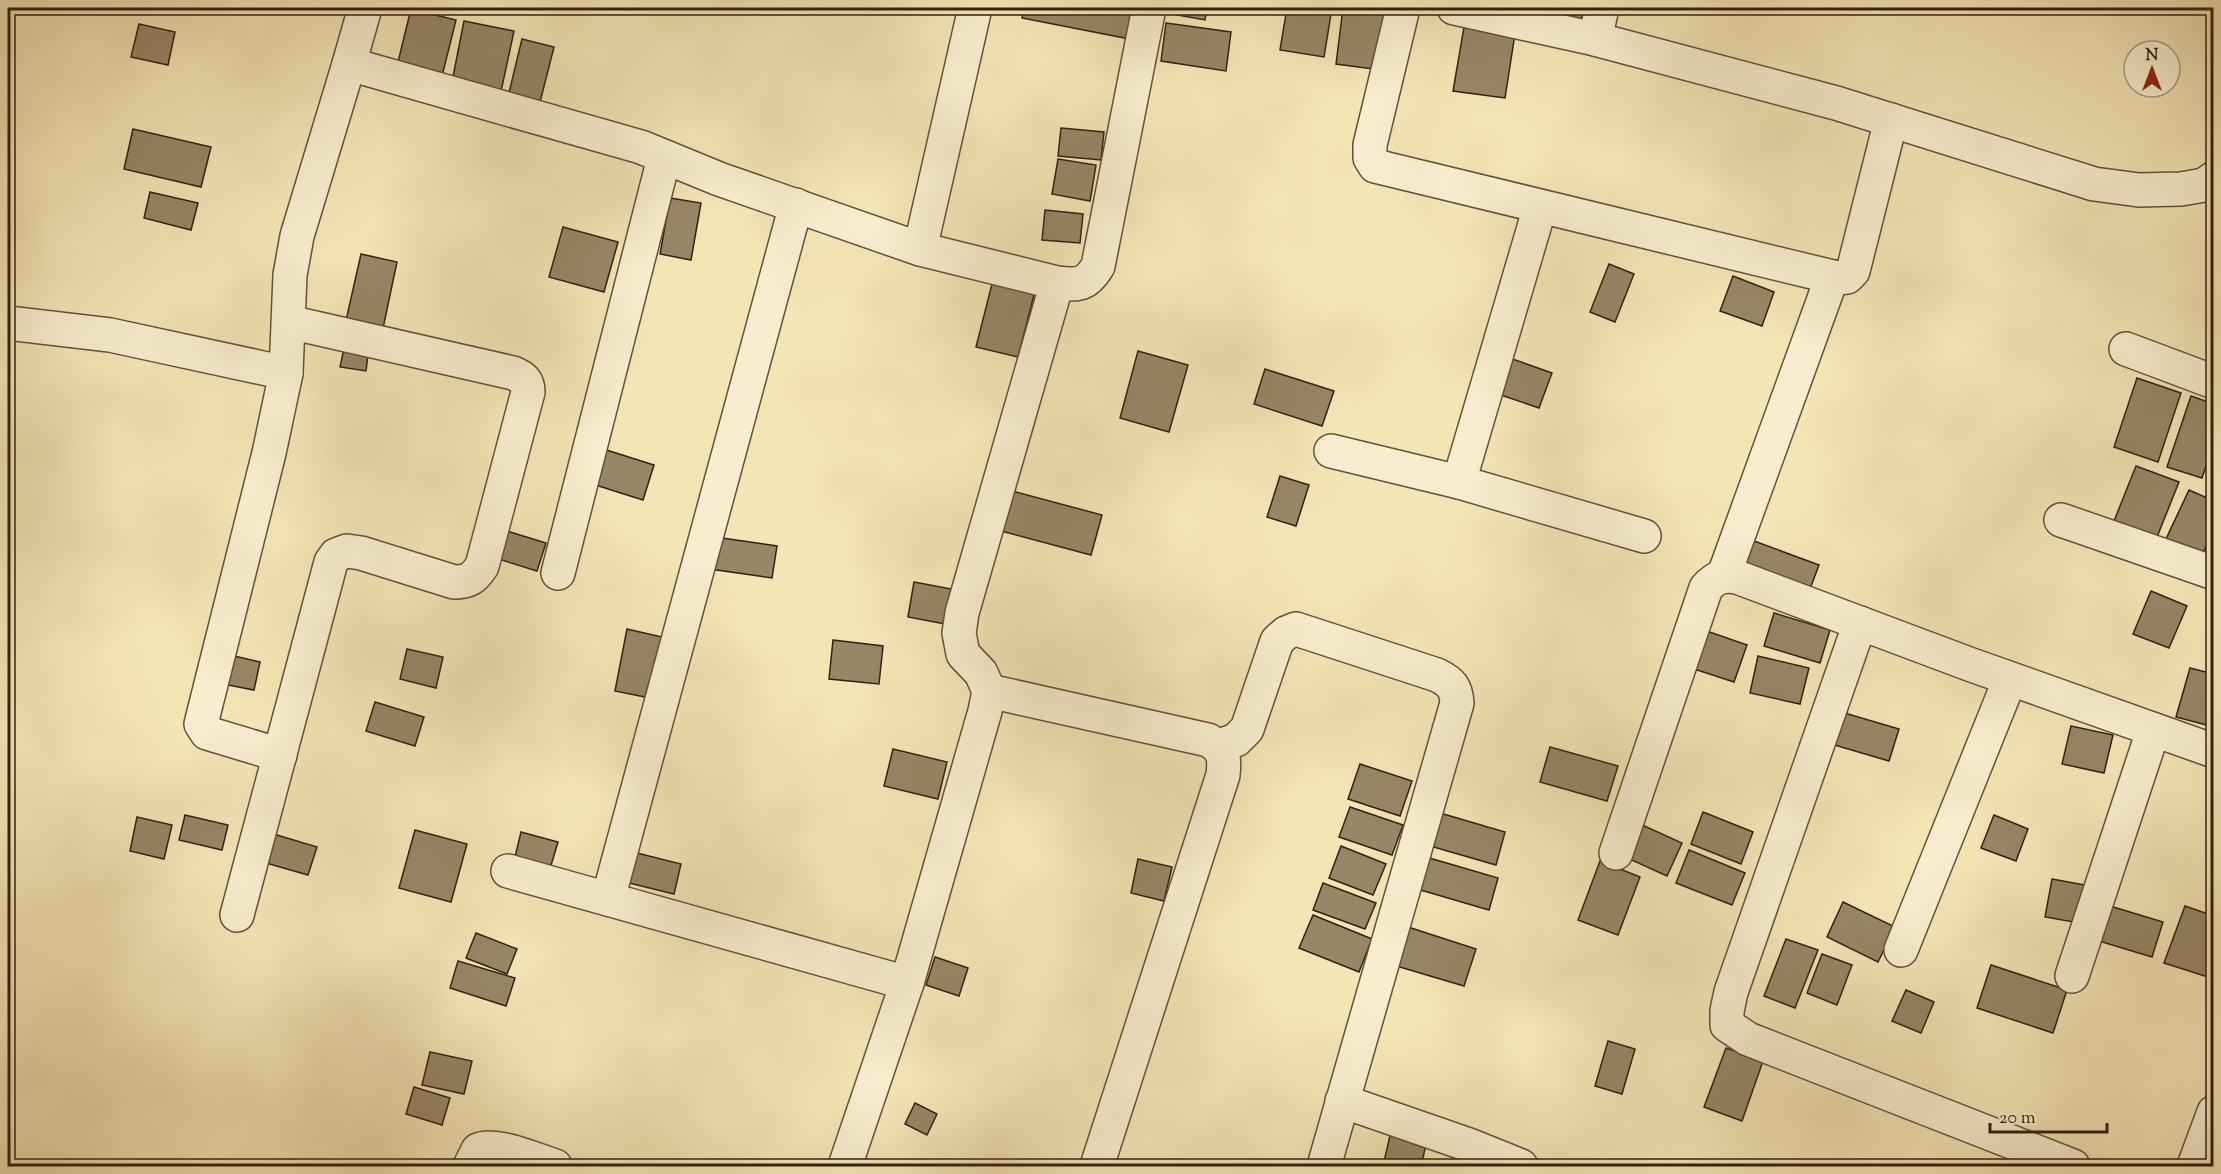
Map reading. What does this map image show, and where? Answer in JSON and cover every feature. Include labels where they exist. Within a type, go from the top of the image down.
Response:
[{"type":"street","points":[[280,755],[207,734],[201,724],[269,453],[286,373],[290,275],[297,236],[365,8]]},
{"type":"street","points":[[920,249],[975,8]]},
{"type":"street","points":[[349,64],[640,147],[664,158],[920,249],[1073,285],[1081,284],[1091,277],[1098,266],[1149,8]]},
{"type":"street","points":[[1404,8],[1370,145],[1370,158],[1375,166],[1832,277],[1847,277],[1853,271],[1891,120]]},
{"type":"street","points":[[1454,8],[1595,39],[1836,103],[2094,184],[2139,190],[2181,189],[2204,185],[2214,178]]},
{"type":"street","points":[[1595,39],[1602,8]]},
{"type":"street","points":[[558,573],[664,158]]},
{"type":"street","points":[[608,899],[796,205]]},
{"type":"street","points":[[1459,482],[1540,207]]},
{"type":"street","points":[[1724,575],[1832,277]]},
{"type":"street","points":[[845,1167],[907,983],[985,711],[988,691],[981,673],[963,654],[959,633],[962,613],[1057,283]]},
{"type":"street","points":[[237,915],[331,562],[336,555],[347,551],[361,553],[454,582],[467,582],[476,575],[482,566],[528,392],[528,384],[522,376],[513,373],[289,322]]},
{"type":"street","points":[[8,323],[110,335],[286,373]]},
{"type":"street","points":[[2126,349],[2214,382]]},
{"type":"street","points":[[1331,451],[1459,482],[1644,536]]},
{"type":"street","points":[[2061,520],[2214,573]]},
{"type":"street","points":[[1616,854],[1706,588],[1714,579],[1724,575],[1737,577],[2010,679],[2214,751]]},
{"type":"street","points":[[1860,623],[1731,992],[1727,1025],[1748,1039],[2073,1167]]},
{"type":"street","points":[[1219,746],[1236,740],[1247,729],[1277,641],[1286,633],[1296,630],[1437,675],[1450,682],[1456,691],[1457,703],[1324,1167]]},
{"type":"street","points":[[1901,950],[2010,679]]},
{"type":"street","points":[[988,691],[1208,740],[1219,746],[1225,759],[1223,775],[1097,1167]]},
{"type":"street","points":[[2072,976],[2153,731]]},
{"type":"street","points":[[508,871],[907,983]]},
{"type":"street","points":[[1342,1101],[1469,1145],[1521,1167]]},
{"type":"street","points":[[2194,1167],[2214,1112]]},
{"type":"street","points":[[470,1167],[478,1150],[485,1147],[555,1167]]},
{"type":"building","points":[[1024,8],[1141,8],[1135,40],[1022,18]]},
{"type":"building","points":[[1161,8],[1207,8],[1205,20],[1160,12]]},
{"type":"building","points":[[1287,8],[1332,8],[1324,57],[1280,50]]},
{"type":"building","points":[[1343,8],[1389,14],[1381,70],[1336,64]]},
{"type":"building","points":[[1530,8],[1584,8],[1580,23],[1529,12]]},
{"type":"building","points":[[411,9],[456,20],[441,80],[396,70]]},
{"type":"building","points":[[464,21],[514,31],[500,96],[451,87]]},
{"type":"building","points":[[1166,23],[1231,32],[1226,71],[1161,61]]},
{"type":"building","points":[[139,24],[175,32],[168,65],[131,57]]},
{"type":"building","points":[[1464,27],[1515,34],[1505,98],[1453,91]]},
{"type":"building","points":[[522,39],[554,47],[538,110],[507,101]]},
{"type":"building","points":[[1061,128],[1104,132],[1101,160],[1058,156]]},
{"type":"building","points":[[133,129],[211,147],[201,187],[124,169]]},
{"type":"building","points":[[1058,159],[1096,165],[1090,201],[1052,194]]},
{"type":"building","points":[[150,192],[198,203],[191,230],[144,218]]},
{"type":"building","points":[[670,198],[701,203],[691,260],[660,254]]},
{"type":"building","points":[[1045,210],[1083,214],[1080,243],[1042,240]]},
{"type":"building","points":[[563,227],[618,242],[604,292],[549,277]]},
{"type":"building","points":[[361,254],[397,262],[382,333],[345,325]]},
{"type":"building","points":[[1609,264],[1634,274],[1615,322],[1590,312]]},
{"type":"building","points":[[1733,276],[1774,292],[1762,326],[1720,311]]},
{"type":"building","points":[[993,280],[1035,291],[1018,357],[976,347]]},
{"type":"building","points":[[345,344],[369,347],[366,371],[340,367]]},
{"type":"building","points":[[1138,351],[1188,365],[1169,432],[1120,418]]},
{"type":"building","points":[[1504,356],[1552,373],[1539,408],[1492,392]]},
{"type":"building","points":[[1265,369],[1334,391],[1322,426],[1254,404]]},
{"type":"building","points":[[2137,378],[2181,393],[2158,462],[2114,447]]},
{"type":"building","points":[[2191,396],[2214,404],[2214,443],[2202,478],[2167,467]]},
{"type":"building","points":[[597,447],[654,465],[643,500],[586,482]]},
{"type":"building","points":[[2136,466],[2179,482],[2157,537],[2114,521]]},
{"type":"building","points":[[1280,476],[1309,485],[1296,526],[1267,517]]},
{"type":"building","points":[[2189,490],[2214,501],[2214,530],[2202,555],[2166,539]]},
{"type":"building","points":[[1012,491],[1102,515],[1091,555],[1001,531]]},
{"type":"building","points":[[497,528],[546,543],[537,571],[489,556]]},
{"type":"building","points":[[715,537],[777,546],[772,578],[710,569]]},
{"type":"building","points":[[1746,538],[1819,565],[1810,589],[1737,562]]},
{"type":"building","points":[[914,582],[957,590],[951,625],[908,617]]},
{"type":"building","points":[[2151,591],[2187,606],[2169,648],[2133,634]]},
{"type":"building","points":[[1774,613],[1830,630],[1820,663],[1764,646]]},
{"type":"building","points":[[1698,628],[1747,645],[1734,682],[1685,666]]},
{"type":"building","points":[[627,629],[662,637],[650,698],[615,691]]},
{"type":"building","points":[[833,640],[883,646],[879,684],[829,679]]},
{"type":"building","points":[[407,649],[443,657],[436,688],[400,679]]},
{"type":"building","points":[[234,656],[260,662],[254,690],[228,685]]},
{"type":"building","points":[[1758,656],[1809,668],[1800,704],[1750,693]]},
{"type":"building","points":[[2190,668],[2214,674],[2214,727],[2176,717]]},
{"type":"building","points":[[375,702],[424,717],[415,746],[366,731]]},
{"type":"building","points":[[1831,709],[1899,729],[1889,761],[1821,741]]},
{"type":"building","points":[[2071,726],[2113,735],[2104,773],[2062,764]]},
{"type":"building","points":[[1550,747],[1618,766],[1607,801],[1540,782]]},
{"type":"building","points":[[893,749],[947,762],[938,799],[884,786]]},
{"type":"building","points":[[1360,764],[1412,781],[1400,816],[1348,799]]},
{"type":"building","points":[[1350,807],[1403,825],[1392,855],[1339,837]]},
{"type":"building","points":[[1703,812],[1753,832],[1741,864],[1691,844]]},
{"type":"building","points":[[1440,813],[1505,832],[1496,865],[1430,846]]},
{"type":"building","points":[[185,815],[228,825],[222,850],[179,840]]},
{"type":"building","points":[[1994,815],[2028,829],[2016,861],[1981,848]]},
{"type":"building","points":[[137,817],[172,825],[164,859],[130,851]]},
{"type":"building","points":[[1640,824],[1682,843],[1667,876],[1625,857]]},
{"type":"building","points":[[415,830],[467,844],[451,902],[399,888]]},
{"type":"building","points":[[267,832],[317,847],[308,875],[259,861]]},
{"type":"building","points":[[521,832],[558,842],[549,872],[514,861]]},
{"type":"building","points":[[1341,846],[1386,864],[1373,895],[1329,878]]},
{"type":"building","points":[[1689,850],[1745,873],[1732,905],[1676,883]]},
{"type":"building","points":[[633,852],[681,864],[674,894],[625,882]]},
{"type":"building","points":[[1426,857],[1498,878],[1489,910],[1417,889]]},
{"type":"building","points":[[1138,859],[1172,867],[1164,901],[1131,893]]},
{"type":"building","points":[[1600,861],[1640,877],[1618,935],[1578,920]]},
{"type":"building","points":[[2052,879],[2085,885],[2079,923],[2045,917]]},
{"type":"building","points":[[1323,883],[1376,903],[1365,929],[1313,910]]},
{"type":"building","points":[[1843,902],[1895,927],[1878,962],[1827,937]]},
{"type":"building","points":[[2110,906],[2163,922],[2152,957],[2099,941]]},
{"type":"building","points":[[2185,906],[2214,916],[2214,979],[2164,963]]},
{"type":"building","points":[[1313,915],[1372,939],[1359,972],[1299,948]]},
{"type":"building","points":[[1405,926],[1476,949],[1464,986],[1393,965]]},
{"type":"building","points":[[476,933],[517,949],[507,974],[466,958]]},
{"type":"building","points":[[1786,939],[1818,950],[1795,1008],[1764,996]]},
{"type":"building","points":[[1822,954],[1852,965],[1837,1005],[1807,993]]},
{"type":"building","points":[[935,957],[968,968],[959,996],[926,985]]},
{"type":"building","points":[[458,961],[515,978],[506,1006],[450,988]]},
{"type":"building","points":[[1991,965],[2067,990],[2053,1033],[1977,1008]]},
{"type":"building","points":[[1906,990],[1934,1002],[1921,1033],[1892,1021]]},
{"type":"building","points":[[1608,1041],[1635,1049],[1622,1094],[1595,1086]]},
{"type":"building","points":[[1726,1048],[1763,1061],[1742,1121],[1704,1107]]},
{"type":"building","points":[[430,1052],[472,1061],[464,1094],[422,1085]]},
{"type":"building","points":[[414,1087],[450,1098],[442,1125],[406,1114]]},
{"type":"building","points":[[915,1103],[937,1114],[927,1135],[905,1124]]},
{"type":"building","points":[[1392,1127],[1428,1136],[1421,1166],[1383,1166]]},
{"type":"building","points":[[8,1136],[14,1139],[8,1153]]}]
